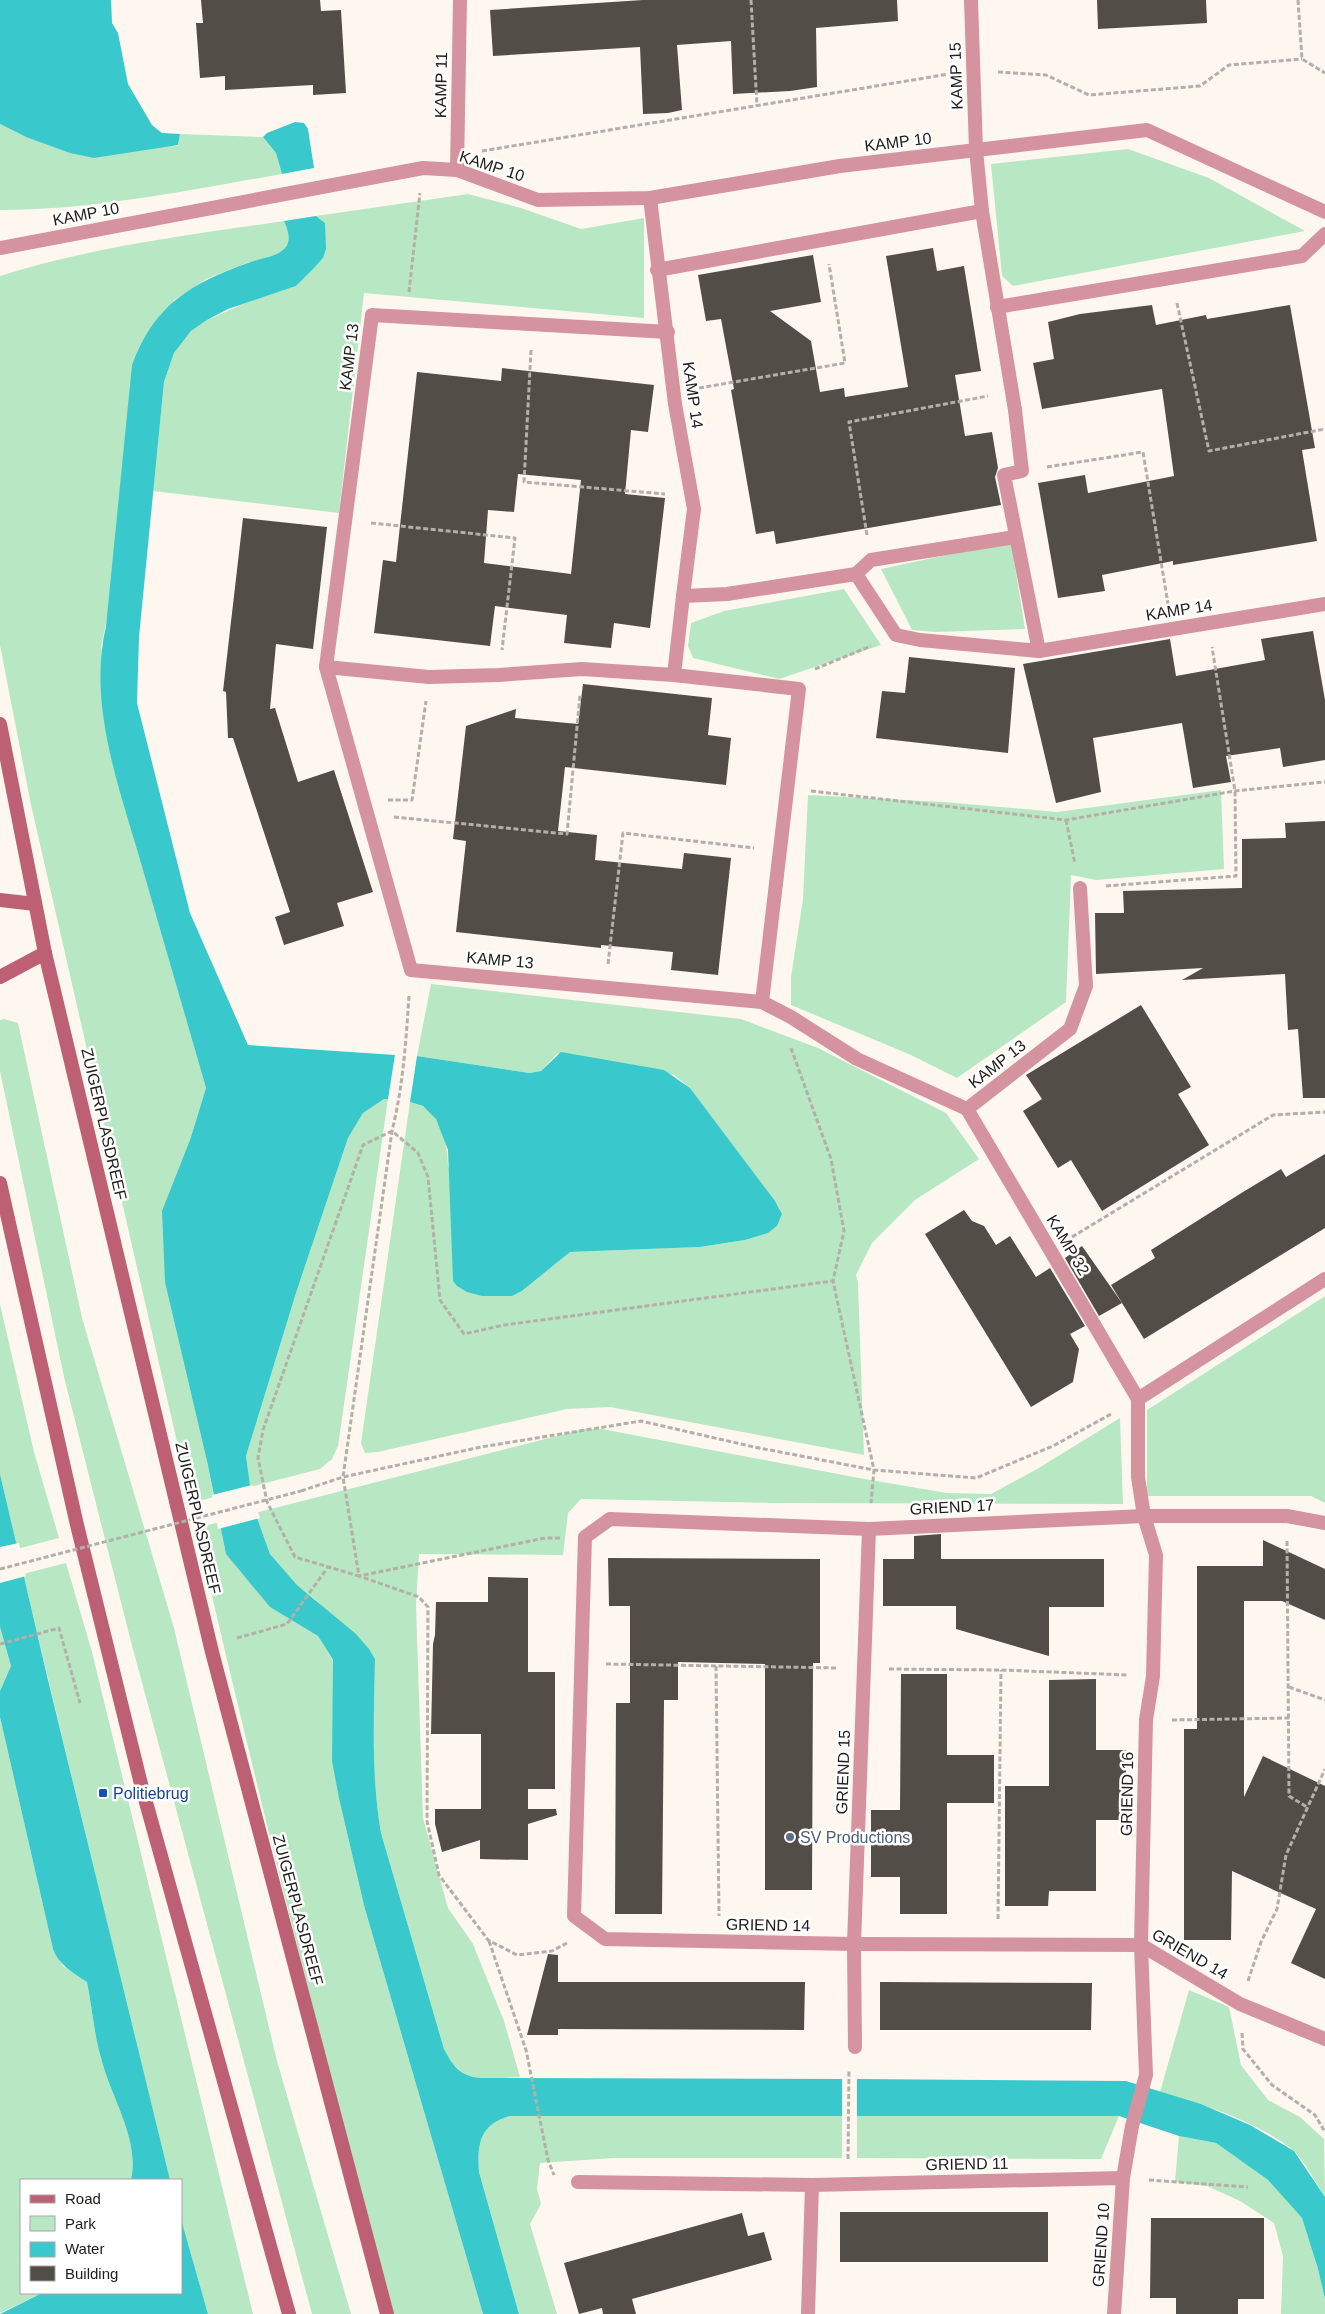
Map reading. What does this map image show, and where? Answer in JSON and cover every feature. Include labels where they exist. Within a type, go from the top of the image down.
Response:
[{"type":"main road","name":"ZUIGERPLASDREEF","points":[[0,724],[45,952],[212,1652],[387,2314]]},
{"type":"main road","points":[[0,900],[35,904]]},
{"type":"main road","points":[[0,977],[45,952]]},
{"type":"main road","points":[[0,1183],[77,1525],[142,1788],[289,2314]]},
{"type":"street","name":"KAMP 11","points":[[457,170],[460,0]]},
{"type":"street","name":"KAMP 15","points":[[971,0],[976,150]]},
{"type":"street","name":"KAMP 10","points":[[0,248],[423,168],[457,170],[538,200],[650,198],[840,166],[1147,130],[1325,212]]},
{"type":"street","points":[[976,150],[982,211],[1015,410],[1022,471],[1004,475],[1039,651]]},
{"type":"street","name":"KAMP 14","points":[[650,198],[657,270],[668,332],[674,392],[694,509],[674,675]]},
{"type":"street","points":[[657,270],[982,211]]},
{"type":"street","points":[[997,308],[1302,256],[1325,234]]},
{"type":"street","name":"KAMP 13","points":[[668,332],[372,315],[326,667],[412,970],[762,1002],[791,1017],[857,1059],[967,1109],[1070,1028],[1086,986],[1080,888]]},
{"type":"street","points":[[683,596],[727,594],[856,574],[871,560],[1015,536]]},
{"type":"street","points":[[856,574],[896,635]]},
{"type":"street","name":"KAMP 14","points":[[896,635],[920,640],[1039,651],[1325,604]]},
{"type":"street","points":[[326,667],[429,677],[582,670],[674,675],[799,689],[782,851],[762,1002]]},
{"type":"street","name":"KAMP 32","points":[[967,1109],[1138,1399]]},
{"type":"street","points":[[1144,1516],[1138,1477],[1138,1399],[1325,1279]]},
{"type":"street","name":"GRIEND 17","points":[[585,1537],[610,1519],[869,1529],[1144,1516],[1287,1516],[1325,1524]]},
{"type":"street","name":"GRIEND 16","points":[[1144,1516],[1156,1556],[1153,1676],[1146,1720],[1141,1945],[1146,2075]]},
{"type":"street","name":"GRIEND 15","points":[[855,2047],[854,1944],[869,1529]]},
{"type":"street","name":"GRIEND 14","points":[[585,1537],[574,1916],[605,1939],[854,1944],[1141,1945],[1240,2004],[1325,2039]]},
{"type":"street","name":"GRIEND 10","points":[[1114,2314],[1123,2178],[1132,2126],[1146,2075]]},
{"type":"street","name":"GRIEND 11","points":[[578,2182],[812,2185],[1123,2178]]},
{"type":"street","points":[[808,2314],[812,2185]]},
{"type":"path","points":[[750,0],[757,106]]},
{"type":"path","points":[[1298,0],[1302,59]]},
{"type":"path","points":[[457,155],[973,70],[1046,75],[1089,95],[1200,86],[1229,65],[1302,59],[1325,73]]},
{"type":"path","points":[[406,317],[423,168]]},
{"type":"path","points":[[674,392],[845,363],[825,239]]},
{"type":"path","points":[[1171,278],[1209,450],[1325,429]]},
{"type":"path","points":[[532,324],[524,482],[692,496]]},
{"type":"path","points":[[871,560],[849,422],[1011,392]]},
{"type":"path","points":[[1022,471],[1143,452],[1172,628]]},
{"type":"path","points":[[345,520],[515,538],[499,675]]},
{"type":"path","points":[[1066,820],[1080,888],[1236,876],[1235,791],[1209,623]]},
{"type":"path","points":[[799,689],[803,674],[896,635]]},
{"type":"path","points":[[369,814],[567,834],[582,670]]},
{"type":"path","points":[[365,800],[412,800],[429,677]]},
{"type":"path","points":[[788,789],[1066,820],[1235,791],[1325,782]]},
{"type":"path","points":[[605,987],[623,833],[782,851]]},
{"type":"path","points":[[359,1576],[343,1476],[392,1131],[397,1111],[405,1053],[412,970]]},
{"type":"path","points":[[791,1017],[785,1032],[831,1159],[844,1232],[833,1281],[874,1470],[869,1529]]},
{"type":"path","points":[[1050,1250],[1273,1114],[1325,1112]]},
{"type":"path","points":[[392,1131],[418,1152],[428,1177],[440,1300],[464,1334],[504,1325],[833,1281]]},
{"type":"path","points":[[392,1131],[363,1145],[263,1430],[258,1458],[267,1502],[294,1557],[359,1576],[419,1597],[428,1607],[427,1821],[439,1875],[488,1940],[526,2050],[548,2160],[555,2176],[578,2182]]},
{"type":"path","points":[[0,1569],[301,1491],[343,1476],[481,1448],[642,1421],[754,1447],[874,1470],[976,1478],[1053,1446],[1138,1399]]},
{"type":"path","points":[[1287,1516],[1289,1796],[1308,1807]]},
{"type":"path","points":[[359,1576],[545,1538],[585,1537]]},
{"type":"path","points":[[237,1638],[287,1624],[328,1567]]},
{"type":"path","points":[[0,1644],[60,1628],[80,1703]]},
{"type":"path","points":[[716,1666],[720,1941]]},
{"type":"path","points":[[998,1944],[1001,1670]]},
{"type":"path","points":[[1289,1687],[1325,1700]]},
{"type":"path","points":[[1146,1720],[1289,1718]]},
{"type":"path","points":[[1325,1769],[1286,1855],[1277,1909],[1261,1942],[1240,2004],[1243,2049],[1272,2085],[1315,2115],[1325,2132]]},
{"type":"path","points":[[488,1940],[516,1956],[552,1951],[592,1929]]},
{"type":"path","points":[[848,2184],[850,2075]]},
{"type":"path","points":[[1123,2178],[1248,2187]]},
{"type":"green space","points":[[0,124],[26,137],[178,146],[180,134],[263,137],[276,153],[282,174],[106,203],[71,207],[0,210]]},
{"type":"green space","points":[[1128,149],[1209,178],[1305,231],[1013,286],[1002,276],[991,164]]},
{"type":"green space","points":[[468,194],[521,208],[581,229],[644,218],[644,318],[364,293],[339,513],[153,491],[164,382],[174,353],[191,331],[207,320],[248,302],[296,286],[323,258],[325,223],[316,216]]},
{"type":"green space","points":[[284,221],[289,233],[288,243],[284,249],[274,256],[250,262],[208,278],[174,300],[101,647],[112,759],[206,1088],[190,1140],[207,1461],[214,1497],[191,1503],[31,805],[0,645],[0,276],[70,257],[105,250]]},
{"type":"green space","points":[[1011,541],[1025,629],[935,632],[912,630],[881,569]]},
{"type":"green space","points":[[844,589],[881,645],[779,679],[693,658],[688,646],[691,623],[724,611]]},
{"type":"green space","points":[[1221,790],[1224,869],[1096,880],[1071,875],[1066,1002],[957,1078],[911,1055],[791,1005],[791,977],[803,899],[808,795],[944,802],[1057,812]]},
{"type":"green space","points":[[431,984],[741,1019],[818,1048],[946,1113],[979,1159],[915,1200],[872,1243],[856,1275],[858,1283],[864,1455],[610,1407],[567,1409],[378,1452],[365,1453],[361,1443],[410,1102],[426,1108],[433,1115],[441,1129],[446,1144],[448,1166],[512,1296],[522,1291],[570,1252],[700,1247],[745,1240],[768,1233],[777,1225],[780,1209],[690,1088],[674,1075],[557,1054],[541,1071],[529,1073],[417,1056]]},
{"type":"green space","points":[[4,1019],[18,1023],[82,1318],[174,1628],[277,2061],[351,2314],[312,2314],[130,1638],[64,1377],[0,1071],[0,1020]]},
{"type":"green space","points":[[384,1099],[388,1099],[338,1446],[332,1459],[320,1469],[250,1487],[246,1456],[296,1293],[348,1138],[363,1113]]},
{"type":"green space","points":[[1325,1296],[1325,1503],[1311,1496],[1147,1496],[1147,1410]]},
{"type":"green space","points":[[0,1304],[34,1452],[59,1538],[17,1549],[0,1474]]},
{"type":"green space","points":[[1120,1418],[1123,1504],[774,1503],[581,1499],[568,1513],[563,1555],[419,1554],[416,1605],[423,1818],[448,1908],[473,1944],[504,2021],[520,2077],[476,2078],[459,2070],[444,2049],[381,1833],[374,1768],[375,1659],[316,1600],[297,1585],[270,1554],[255,1513],[584,1429],[602,1429],[947,1493],[991,1494],[1037,1469]]},
{"type":"green space","points":[[220,1522],[226,1554],[270,1606],[318,1636],[333,1661],[365,1909],[483,2314],[394,2314],[291,1922],[196,1528]]},
{"type":"green space","points":[[66,1563],[92,1652],[253,2314],[208,2314],[182,2223],[182,2179],[170,2179],[160,2144],[23,1574]]},
{"type":"green space","points":[[0,1627],[11,1666],[0,1691]]},
{"type":"green space","points":[[0,1717],[53,1949],[63,1966],[87,1982],[99,2049],[128,2133],[133,2164],[131,2179],[20,2179],[20,2294],[40,2294],[0,2313]]},
{"type":"green space","points":[[1189,1990],[1229,2007],[1241,2065],[1268,2100],[1300,2117],[1324,2139],[1325,2197],[1297,2154],[1279,2140],[1230,2115],[1160,2092]]},
{"type":"green space","points":[[510,2116],[842,2116],[842,2158],[614,2158],[540,2163],[537,2189],[541,2204],[530,2224],[557,2314],[519,2314],[479,2172],[479,2153],[482,2136],[492,2124]]},
{"type":"green space","points":[[857,2116],[1119,2116],[1101,2159],[857,2158]]},
{"type":"green space","points":[[1179,2136],[1216,2143],[1268,2180],[1302,2218],[1318,2269],[1325,2299],[1325,2314],[1281,2314],[1283,2256],[1274,2223],[1240,2201],[1207,2186],[1175,2182]]},
{"type":"water","points":[[0,0],[111,0],[112,23],[118,33],[128,84],[152,125],[162,133],[180,134],[178,145],[94,158],[70,153],[26,137],[0,124]]},
{"type":"water","points":[[295,122],[304,123],[308,129],[314,168],[282,174],[276,153],[263,137],[267,133]]},
{"type":"water","points":[[316,216],[325,223],[326,249],[323,258],[296,286],[228,309],[207,320],[191,331],[174,353],[164,382],[139,637],[137,703],[190,913],[248,1045],[395,1055],[388,1099],[384,1099],[363,1113],[348,1138],[296,1293],[246,1456],[253,1507],[270,1554],[297,1585],[356,1634],[375,1659],[374,1768],[381,1833],[444,2049],[458,2069],[467,2075],[480,2078],[842,2079],[842,2116],[510,2116],[492,2124],[482,2136],[479,2153],[479,2172],[519,2314],[483,2314],[365,1909],[332,1761],[333,1660],[318,1636],[270,1607],[226,1554],[207,1461],[165,1282],[162,1211],[190,1140],[206,1088],[117,780],[109,749],[101,687],[101,657],[106,626],[132,365],[141,344],[163,312],[192,288],[228,271],[280,252],[284,249],[289,239],[284,221]]},
{"type":"water","points":[[561,1052],[664,1070],[690,1088],[775,1201],[782,1214],[777,1226],[768,1233],[745,1240],[700,1247],[570,1252],[522,1291],[512,1296],[482,1296],[467,1292],[457,1286],[453,1281],[448,1150],[436,1119],[423,1106],[410,1102],[417,1056],[529,1073],[541,1071]]},
{"type":"water","points":[[0,1474],[48,1680],[170,2179],[131,2179],[132,2149],[101,2058],[87,1982],[63,1964],[53,1949],[0,1717],[0,1691],[11,1666],[0,1627]]},
{"type":"water","points":[[857,2079],[1126,2081],[1201,2104],[1250,2125],[1294,2151],[1325,2197],[1325,2299],[1302,2218],[1268,2180],[1216,2143],[1179,2136],[1119,2116],[857,2116]]},
{"type":"water","points":[[182,2223],[208,2314],[0,2314],[40,2294],[182,2294]]},
{"type":"pier","points":[[252,1485],[260,1518],[218,1529],[212,1495]]},
{"type":"pier","points":[[19,1543],[26,1576],[0,1583],[0,1547]]},
{"type":"building","points":[[201,0],[320,0],[321,11],[341,10],[346,93],[313,95],[313,85],[225,90],[225,76],[200,78],[196,23],[203,23]]},
{"type":"building","points":[[643,0],[897,0],[898,21],[816,28],[817,87],[790,91],[733,94],[731,41],[677,45],[682,110],[668,113],[643,114],[640,47],[493,56],[490,10]]},
{"type":"building","points":[[1097,0],[1206,0],[1207,23],[1098,29]]},
{"type":"building","points":[[933,248],[937,271],[964,266],[981,371],[955,375],[965,436],[992,432],[998,468],[995,477],[1001,505],[776,544],[774,531],[756,534],[731,390],[734,389],[721,319],[706,321],[698,275],[813,255],[821,302],[770,311],[811,341],[820,392],[844,388],[845,397],[908,387],[886,256]]},
{"type":"building","points":[[1152,305],[1156,325],[1206,315],[1207,319],[1290,305],[1315,448],[1302,450],[1317,541],[1173,565],[1173,561],[1102,575],[1105,591],[1058,598],[1038,483],[1085,475],[1088,493],[1174,476],[1162,389],[1042,409],[1033,363],[1054,359],[1048,322],[1080,314]]},
{"type":"building","points":[[502,368],[654,385],[648,432],[631,430],[625,494],[665,498],[650,628],[614,623],[611,648],[564,643],[567,615],[495,606],[490,646],[374,633],[383,560],[396,562],[417,372],[501,381]],"holes":[[[518,474],[581,480],[571,574],[484,563],[488,510],[514,512]]]},
{"type":"building","points":[[243,518],[327,527],[313,649],[276,644],[270,709],[275,708],[298,782],[334,770],[373,892],[337,903],[344,926],[284,945],[275,917],[290,912],[233,738],[228,738],[226,692],[223,691]]},
{"type":"building","points":[[1313,631],[1325,700],[1325,760],[1283,767],[1280,748],[1226,756],[1231,782],[1193,788],[1182,723],[1093,738],[1101,792],[1056,803],[1023,664],[1170,639],[1176,676],[1265,660],[1261,639]]},
{"type":"building","points":[[909,657],[1015,668],[1008,753],[876,738],[882,691],[905,693]]},
{"type":"building","points":[[583,684],[712,698],[708,735],[731,738],[726,785],[565,767],[558,831],[597,835],[595,860],[682,869],[684,853],[731,858],[718,975],[671,970],[673,952],[601,945],[601,948],[456,932],[466,841],[453,839],[466,726],[516,709],[515,718],[578,724]]},
{"type":"building","points":[[1325,821],[1325,1098],[1303,1098],[1298,1029],[1288,1030],[1285,974],[1182,980],[1203,968],[1096,974],[1095,913],[1124,913],[1123,891],[1242,888],[1242,839],[1286,838],[1285,823]]},
{"type":"building","points":[[1141,1005],[1191,1087],[1178,1094],[1209,1145],[1102,1211],[1071,1160],[1058,1168],[1023,1111],[1042,1099],[1026,1075]]},
{"type":"building","points":[[1325,1154],[1325,1228],[1144,1339],[1111,1285],[1155,1258],[1151,1250],[1243,1192],[1281,1169],[1286,1177]]},
{"type":"building","points":[[964,1210],[972,1221],[984,1226],[996,1245],[1010,1236],[1036,1277],[1050,1268],[1085,1326],[1070,1334],[1079,1349],[1073,1382],[1031,1407],[925,1234]]},
{"type":"building","points":[[1082,1246],[1122,1303],[1099,1316],[1065,1258]]},
{"type":"building","points":[[941,1534],[941,1559],[1104,1559],[1104,1607],[1049,1607],[1049,1656],[956,1629],[956,1606],[883,1606],[883,1559],[914,1559],[914,1536]]},
{"type":"building","points":[[1263,1540],[1325,1569],[1325,1620],[1282,1601],[1244,1601],[1244,1797],[1263,1756],[1325,1786],[1325,1979],[1291,1963],[1316,1909],[1232,1871],[1231,1940],[1184,1940],[1184,1729],[1197,1729],[1197,1566],[1263,1566]]},
{"type":"building","points":[[608,1558],[820,1559],[820,1663],[813,1663],[812,1890],[765,1890],[765,1664],[678,1662],[678,1700],[664,1700],[662,1914],[615,1914],[616,1703],[630,1703],[630,1606],[609,1606]]},
{"type":"building","points":[[488,1577],[528,1578],[528,1672],[555,1672],[555,1789],[528,1789],[528,1809],[556,1809],[557,1815],[528,1824],[528,1860],[480,1859],[480,1840],[442,1852],[435,1824],[435,1809],[481,1809],[481,1734],[431,1734],[436,1602],[488,1602]]},
{"type":"building","points":[[901,1674],[947,1674],[947,1755],[994,1755],[994,1803],[947,1803],[947,1914],[900,1914],[900,1877],[871,1877],[871,1810],[900,1810]]},
{"type":"building","points":[[1096,1679],[1096,1750],[1126,1750],[1126,1820],[1096,1820],[1096,1891],[1049,1891],[1048,1906],[1005,1906],[1005,1786],[1049,1786],[1049,1680]]},
{"type":"building","points":[[548,1954],[558,1955],[558,1982],[805,1982],[804,2030],[558,2029],[558,2035],[527,2035]]},
{"type":"building","points":[[880,1982],[1092,1983],[1091,2030],[880,2030]]},
{"type":"building","points":[[840,2212],[1048,2212],[1048,2262],[840,2262]]},
{"type":"building","points":[[742,2213],[748,2236],[764,2232],[772,2260],[632,2299],[636,2314],[603,2314],[602,2308],[579,2314],[564,2263]]},
{"type":"building","points":[[1151,2218],[1264,2218],[1264,2299],[1238,2299],[1238,2314],[1176,2314],[1176,2298],[1150,2298]]},
{"type":"place","name":"Politiebrug","points":[[103,1793]]},
{"type":"place","name":"SV Productions","points":[[790,1837]]}]
